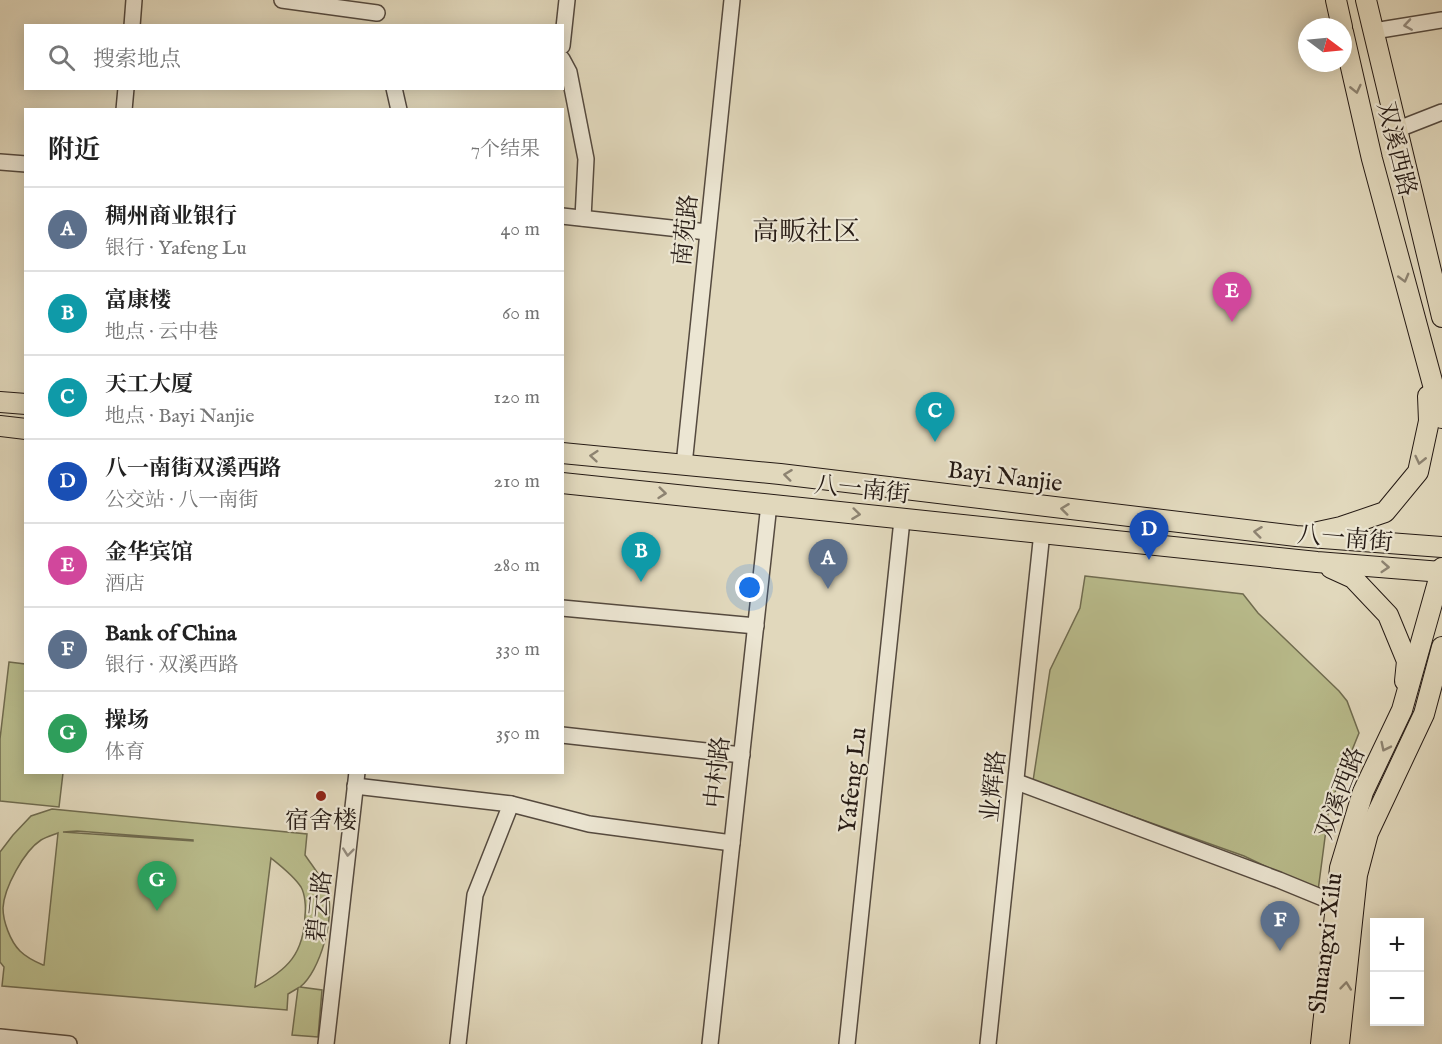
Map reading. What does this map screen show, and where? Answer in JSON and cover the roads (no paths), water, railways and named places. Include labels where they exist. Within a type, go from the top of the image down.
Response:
[{"type":"main road","points":[[1336,0],[1340,18]]},
{"type":"main road","points":[[1366,0],[1442,317]]},
{"type":"main road","name":"双溪西路","points":[[1352,71],[1372,159],[1442,418]]},
{"type":"main road","points":[[1296,536],[1341,527],[1385,512],[1418,472],[1429,421],[1426,360]]},
{"type":"main road","points":[[0,402],[24,404]]},
{"type":"main road","points":[[0,426],[24,429]]},
{"type":"main road","name":"Bayi Nanjie","points":[[564,453],[780,474],[1296,536],[1442,547]]},
{"type":"main road","name":"八一南街","points":[[564,483],[1317,562],[1442,570]]},
{"type":"main road","points":[[1317,562],[1353,578],[1388,615],[1407,662],[1402,710]]},
{"type":"main road","name":"双溪西路","points":[[1321,1044],[1340,868],[1363,792],[1402,710],[1442,570]]},
{"type":"main road","name":"Shuangxi Xilu","points":[[1340,1044],[1358,875],[1368,833],[1424,714],[1442,647]]},
{"type":"main road","points":[[1414,732],[1442,691]]},
{"type":"street","points":[[132,24],[134,0]]},
{"type":"street","points":[[282,0],[377,13]]},
{"type":"street","points":[[564,28],[567,0]]},
{"type":"street","name":"南苑路","points":[[684,465],[732,0]]},
{"type":"street","points":[[1374,31],[1442,20]]},
{"type":"street","points":[[564,63],[569,72],[586,159],[583,218]]},
{"type":"street","points":[[124,108],[126,90]]},
{"type":"street","points":[[394,90],[399,108]]},
{"type":"street","points":[[1396,130],[1442,112]]},
{"type":"street","points":[[0,162],[24,164]]},
{"type":"street","points":[[564,216],[707,232]]},
{"type":"street","name":"中村路","points":[[710,1044],[769,504]]},
{"type":"street","name":"Yafeng Lu","points":[[847,1044],[902,520]]},
{"type":"street","name":"业辉路","points":[[988,1044],[1042,532]]},
{"type":"street","points":[[564,608],[756,626]]},
{"type":"street","points":[[564,735],[742,755]]},
{"type":"street","points":[[356,779],[511,804],[589,824],[732,843]]},
{"type":"street","name":"碧云路","points":[[326,1044],[356,779]]},
{"type":"street","points":[[1017,782],[1280,880],[1335,903]]},
{"type":"street","points":[[458,1044],[476,896],[511,804]]},
{"type":"street","points":[[0,1037],[69,1044]]},
{"type":"place","name":"金华宾馆","points":[[1232,322]]},
{"type":"place","name":"天工大厦","points":[[935,442]]},
{"type":"place","name":"八一南街双溪西路","points":[[1149,560]]},
{"type":"place","name":"富康楼","points":[[641,582]]},
{"type":"place","name":"稠州商业银行","points":[[828,589]]},
{"type":"place","name":"宿舍楼","points":[[321,796]]},
{"type":"place","name":"操场","points":[[157,911]]},
{"type":"place","name":"Bank of China","points":[[1280,951]]},
{"type":"district","name":"高畈社区","points":[[806,231]]}]
